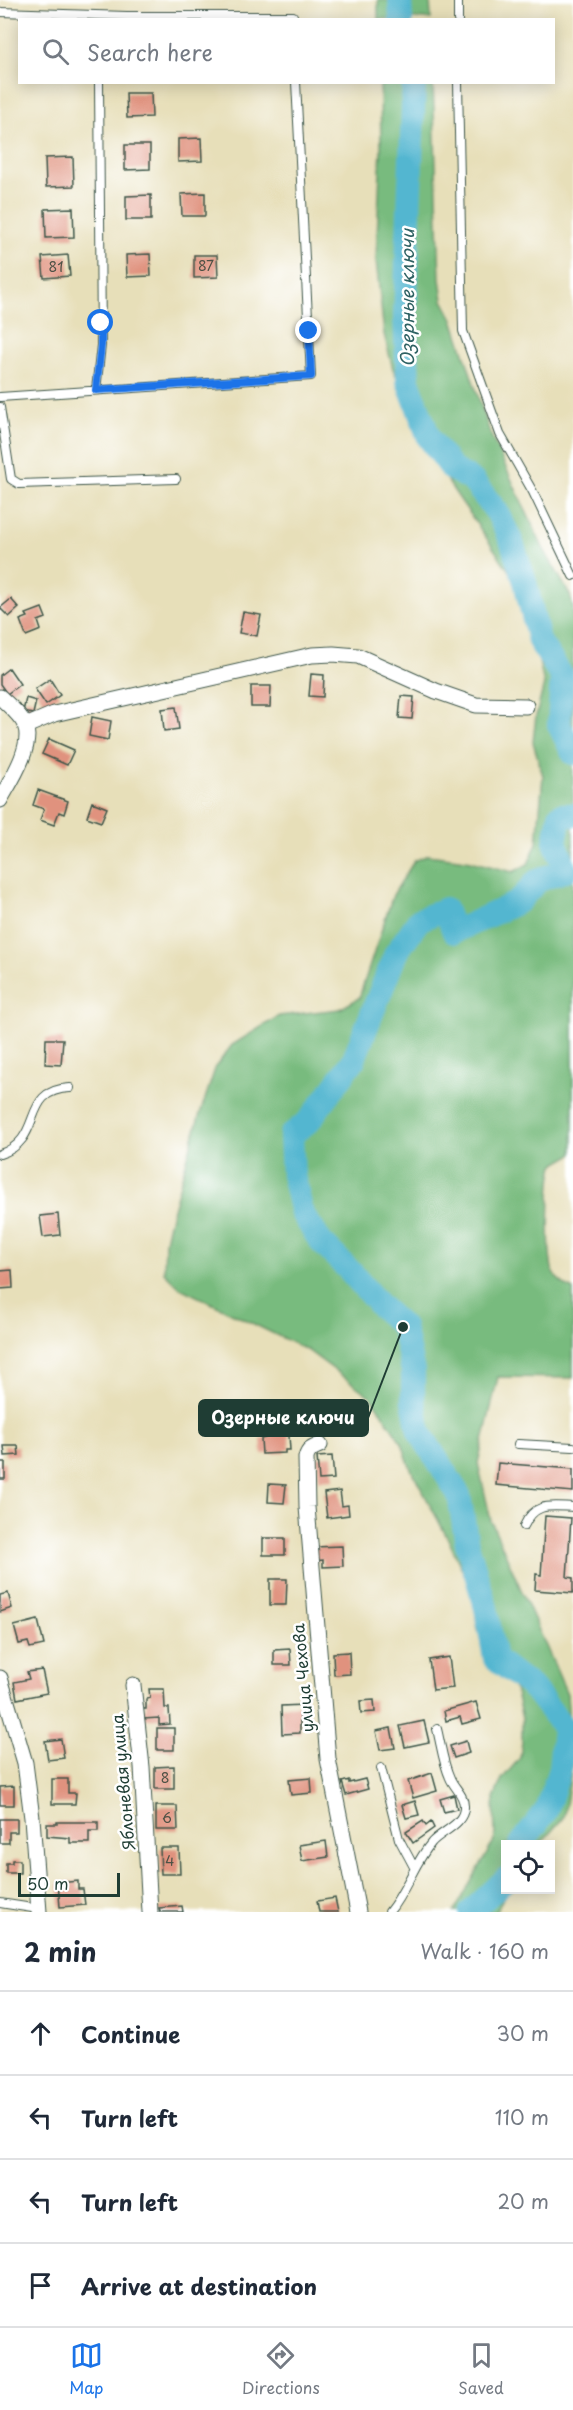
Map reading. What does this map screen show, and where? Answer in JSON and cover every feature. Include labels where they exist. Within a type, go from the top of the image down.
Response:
[{"type":"street","points":[[26,726],[54,714],[312,655],[358,656],[436,691],[476,705],[526,706]]},
{"type":"street","points":[[0,697],[26,726],[27,736],[23,752],[0,800]]},
{"type":"street","name":"улица Чехова","points":[[320,1445],[312,1448],[306,1458],[314,1597],[328,1759],[357,1912]]},
{"type":"street","points":[[0,1678],[25,1763],[33,1818],[39,1910]]},
{"type":"street","name":"Яблоневая улица","points":[[133,1685],[142,1767],[150,1912]]},
{"type":"lane","points":[[458,0],[458,18]]},
{"type":"lane","points":[[0,12],[99,17],[292,16],[292,18]]},
{"type":"lane","points":[[96,390],[101,345],[99,84]]},
{"type":"lane","points":[[0,397],[311,376],[296,84]]},
{"type":"lane","points":[[458,84],[463,332],[500,434],[533,492],[573,576]]},
{"type":"lane","points":[[0,407],[11,479],[19,483],[176,478]]},
{"type":"lane","points":[[0,1154],[16,1146],[26,1136],[38,1104],[46,1094],[57,1088],[70,1088]]},
{"type":"lane","points":[[518,1444],[573,1447]]},
{"type":"lane","points":[[524,1526],[528,1516],[535,1510],[546,1506],[573,1507]]},
{"type":"lane","points":[[389,1912],[406,1886],[414,1867],[433,1840],[460,1820],[464,1813],[465,1804],[450,1779],[437,1729]]},
{"type":"lane","points":[[381,1768],[399,1839],[414,1867]]},
{"type":"lane","points":[[0,1903],[39,1910]]},
{"type":"green space","points":[[378,0],[430,0],[431,18],[378,18]]},
{"type":"green space","points":[[380,84],[433,84],[440,279],[443,300],[453,319],[490,433],[543,548],[570,595],[573,608],[573,1154],[554,1165],[549,1235],[554,1275],[573,1290],[573,1378],[498,1377],[478,1463],[491,1521],[567,1694],[572,1767],[564,1817],[544,1840],[501,1840],[501,1894],[505,1894],[496,1912],[454,1912],[495,1839],[494,1798],[502,1779],[520,1758],[522,1719],[516,1692],[478,1630],[473,1593],[410,1467],[402,1443],[371,1397],[307,1350],[180,1288],[164,1272],[165,1241],[169,1223],[198,1120],[216,1066],[232,1045],[279,1016],[340,1009],[359,998],[393,895],[414,861],[428,855],[466,860],[513,872],[528,864],[537,843],[543,776],[533,742],[536,716],[544,684],[536,648],[514,578],[450,485],[393,369],[384,334],[376,260],[381,148]]},
{"type":"building","points":[[126,93],[151,93],[152,117],[127,118]]},
{"type":"building","points":[[201,138],[202,161],[178,162],[178,139]]},
{"type":"building","points":[[125,145],[150,145],[150,169],[125,170]]},
{"type":"building","points":[[73,157],[74,186],[46,187],[45,158]]},
{"type":"building","points":[[205,193],[205,216],[182,216],[181,194]]},
{"type":"building","points":[[151,195],[151,220],[126,220],[126,196]]},
{"type":"building","points":[[73,208],[74,237],[46,238],[45,209]]},
{"type":"building","points":[[150,254],[151,276],[127,277],[126,255]]},
{"type":"building","points":[[68,255],[70,276],[44,278],[42,257]]},
{"type":"building","points":[[194,255],[217,255],[218,277],[194,278]]},
{"type":"building","points":[[11,599],[19,608],[9,617],[0,608]]},
{"type":"building","points":[[42,608],[46,618],[38,621],[41,630],[26,636],[20,620],[28,617],[26,614]]},
{"type":"building","points":[[243,612],[261,615],[257,636],[239,633]]},
{"type":"building","points":[[9,668],[20,684],[7,694],[0,684],[0,675]]},
{"type":"building","points":[[311,674],[324,675],[323,697],[309,696]]},
{"type":"building","points":[[50,679],[60,695],[46,705],[35,689]]},
{"type":"building","points":[[251,686],[271,686],[270,707],[251,707]]},
{"type":"building","points":[[401,696],[414,697],[412,719],[399,718]]},
{"type":"building","points":[[26,698],[36,701],[33,714],[23,712]]},
{"type":"building","points":[[176,707],[179,729],[164,731],[162,709]]},
{"type":"building","points":[[92,717],[111,721],[108,740],[89,736]]},
{"type":"building","points":[[49,739],[74,750],[67,765],[42,754]]},
{"type":"building","points":[[38,790],[68,801],[64,814],[59,812],[54,825],[40,820],[44,809],[33,805]]},
{"type":"building","points":[[92,802],[107,808],[101,822],[87,817]]},
{"type":"building","points":[[46,1039],[63,1039],[61,1065],[45,1064]]},
{"type":"building","points":[[58,1214],[60,1235],[43,1237],[40,1216]]},
{"type":"building","points":[[12,1270],[13,1288],[0,1289],[0,1271]]},
{"type":"building","points":[[281,1417],[281,1421],[288,1421],[290,1450],[285,1450],[285,1453],[262,1454],[261,1439],[265,1438],[264,1430],[267,1430],[266,1418]]},
{"type":"building","points":[[4,1446],[18,1446],[19,1455],[5,1456]]},
{"type":"building","points":[[332,1456],[334,1479],[319,1480],[317,1457]]},
{"type":"building","points":[[0,1462],[5,1462],[5,1479],[0,1479]]},
{"type":"building","points":[[498,1463],[573,1469],[573,1492],[496,1485]]},
{"type":"building","points":[[269,1484],[286,1485],[284,1503],[268,1502]]},
{"type":"building","points":[[340,1491],[342,1506],[348,1505],[349,1515],[327,1518],[324,1493]]},
{"type":"building","points":[[545,1516],[571,1518],[567,1577],[573,1578],[573,1593],[535,1590],[536,1574],[541,1575]]},
{"type":"building","points":[[263,1538],[285,1538],[285,1555],[263,1555]]},
{"type":"building","points":[[342,1546],[343,1566],[323,1567],[323,1560],[314,1561],[313,1547]]},
{"type":"building","points":[[270,1579],[287,1579],[286,1605],[270,1605]]},
{"type":"building","points":[[8,1593],[12,1608],[0,1612],[0,1595]]},
{"type":"building","points":[[38,1620],[44,1645],[30,1648],[28,1642],[19,1644],[14,1626]]},
{"type":"building","points":[[290,1649],[291,1665],[274,1665],[274,1650]]},
{"type":"building","points":[[349,1652],[350,1674],[334,1675],[333,1653]]},
{"type":"building","points":[[449,1657],[453,1688],[433,1690],[429,1660]]},
{"type":"building","points":[[42,1670],[47,1693],[17,1699],[14,1682],[29,1679],[27,1672]]},
{"type":"building","points":[[149,1689],[164,1689],[165,1708],[169,1708],[170,1724],[159,1725],[159,1718],[143,1719],[142,1709],[146,1709],[146,1699],[150,1698]]},
{"type":"building","points":[[374,1700],[375,1712],[361,1713],[360,1701]]},
{"type":"building","points":[[476,1702],[481,1719],[462,1724],[460,1717],[446,1721],[444,1711]]},
{"type":"building","points":[[304,1705],[304,1714],[300,1715],[300,1733],[282,1734],[281,1706]]},
{"type":"building","points":[[424,1721],[429,1742],[405,1747],[400,1726]]},
{"type":"building","points":[[157,1728],[174,1728],[174,1750],[157,1750]]},
{"type":"building","points":[[391,1728],[395,1748],[380,1750],[376,1731]]},
{"type":"building","points":[[61,1739],[64,1758],[48,1760],[45,1741]]},
{"type":"building","points":[[466,1741],[469,1753],[454,1758],[450,1746]]},
{"type":"building","points":[[174,1766],[174,1789],[155,1789],[155,1767]]},
{"type":"building","points":[[432,1773],[437,1791],[413,1798],[408,1781]]},
{"type":"building","points":[[311,1778],[312,1793],[291,1795],[289,1780]]},
{"type":"building","points":[[52,1779],[68,1779],[68,1793],[76,1793],[75,1804],[52,1804]]},
{"type":"building","points":[[365,1779],[368,1789],[346,1795],[342,1782],[349,1780],[349,1783]]},
{"type":"building","points":[[14,1786],[14,1805],[0,1805],[0,1787]]},
{"type":"building","points":[[454,1795],[457,1809],[444,1812],[440,1799]]},
{"type":"building","points":[[415,1801],[419,1815],[406,1818],[402,1805]]},
{"type":"building","points":[[156,1806],[177,1806],[178,1830],[156,1830]]},
{"type":"building","points":[[0,1819],[17,1819],[17,1832],[9,1832],[9,1843],[0,1843]]},
{"type":"building","points":[[423,1821],[426,1826],[431,1822],[434,1828],[413,1843],[406,1832]]},
{"type":"building","points":[[57,1822],[98,1822],[98,1831],[89,1831],[89,1843],[70,1843],[70,1838],[47,1836],[47,1824],[57,1824]]},
{"type":"building","points":[[326,1841],[328,1857],[302,1861],[299,1845]]},
{"type":"building","points":[[160,1848],[179,1848],[180,1874],[161,1874]]},
{"type":"building","points":[[12,1860],[20,1860],[20,1873],[6,1873],[6,1863],[12,1863]]},
{"type":"building","points":[[78,1881],[78,1889],[83,1889],[85,1905],[60,1907],[58,1883]]},
{"type":"building","points":[[335,1898],[338,1912],[319,1912],[317,1901]]},
{"type":"building","points":[[182,1906],[183,1912],[160,1912],[159,1908]]},
{"type":"waterway","name":"Озерные ключи","points":[[400,0],[401,18]]},
{"type":"waterway","name":"Озерные ключи","points":[[414,84],[405,316],[408,381],[429,438],[452,469],[472,480],[497,512],[511,540],[525,582],[539,641],[562,676],[559,725],[573,753]]},
{"type":"waterway","name":"Озерные ключи","points":[[524,1840],[546,1811],[560,1769],[564,1728],[534,1689],[495,1659],[486,1608],[467,1544],[459,1495],[419,1431],[413,1401],[413,1371],[403,1327],[380,1306],[321,1242],[302,1213],[293,1175],[291,1135],[309,1121],[353,1061],[396,953],[419,920],[445,909],[454,932],[518,902],[537,881],[566,870],[555,842],[560,815],[573,815]]},
{"type":"waterway","name":"Озерные ключи","points":[[471,1912],[501,1884]]},
{"type":"place","name":"Озерные ключи","points":[[403,1327]]},
{"type":"route","points":[[101,323],[96,390],[311,376],[309,331]]}]
